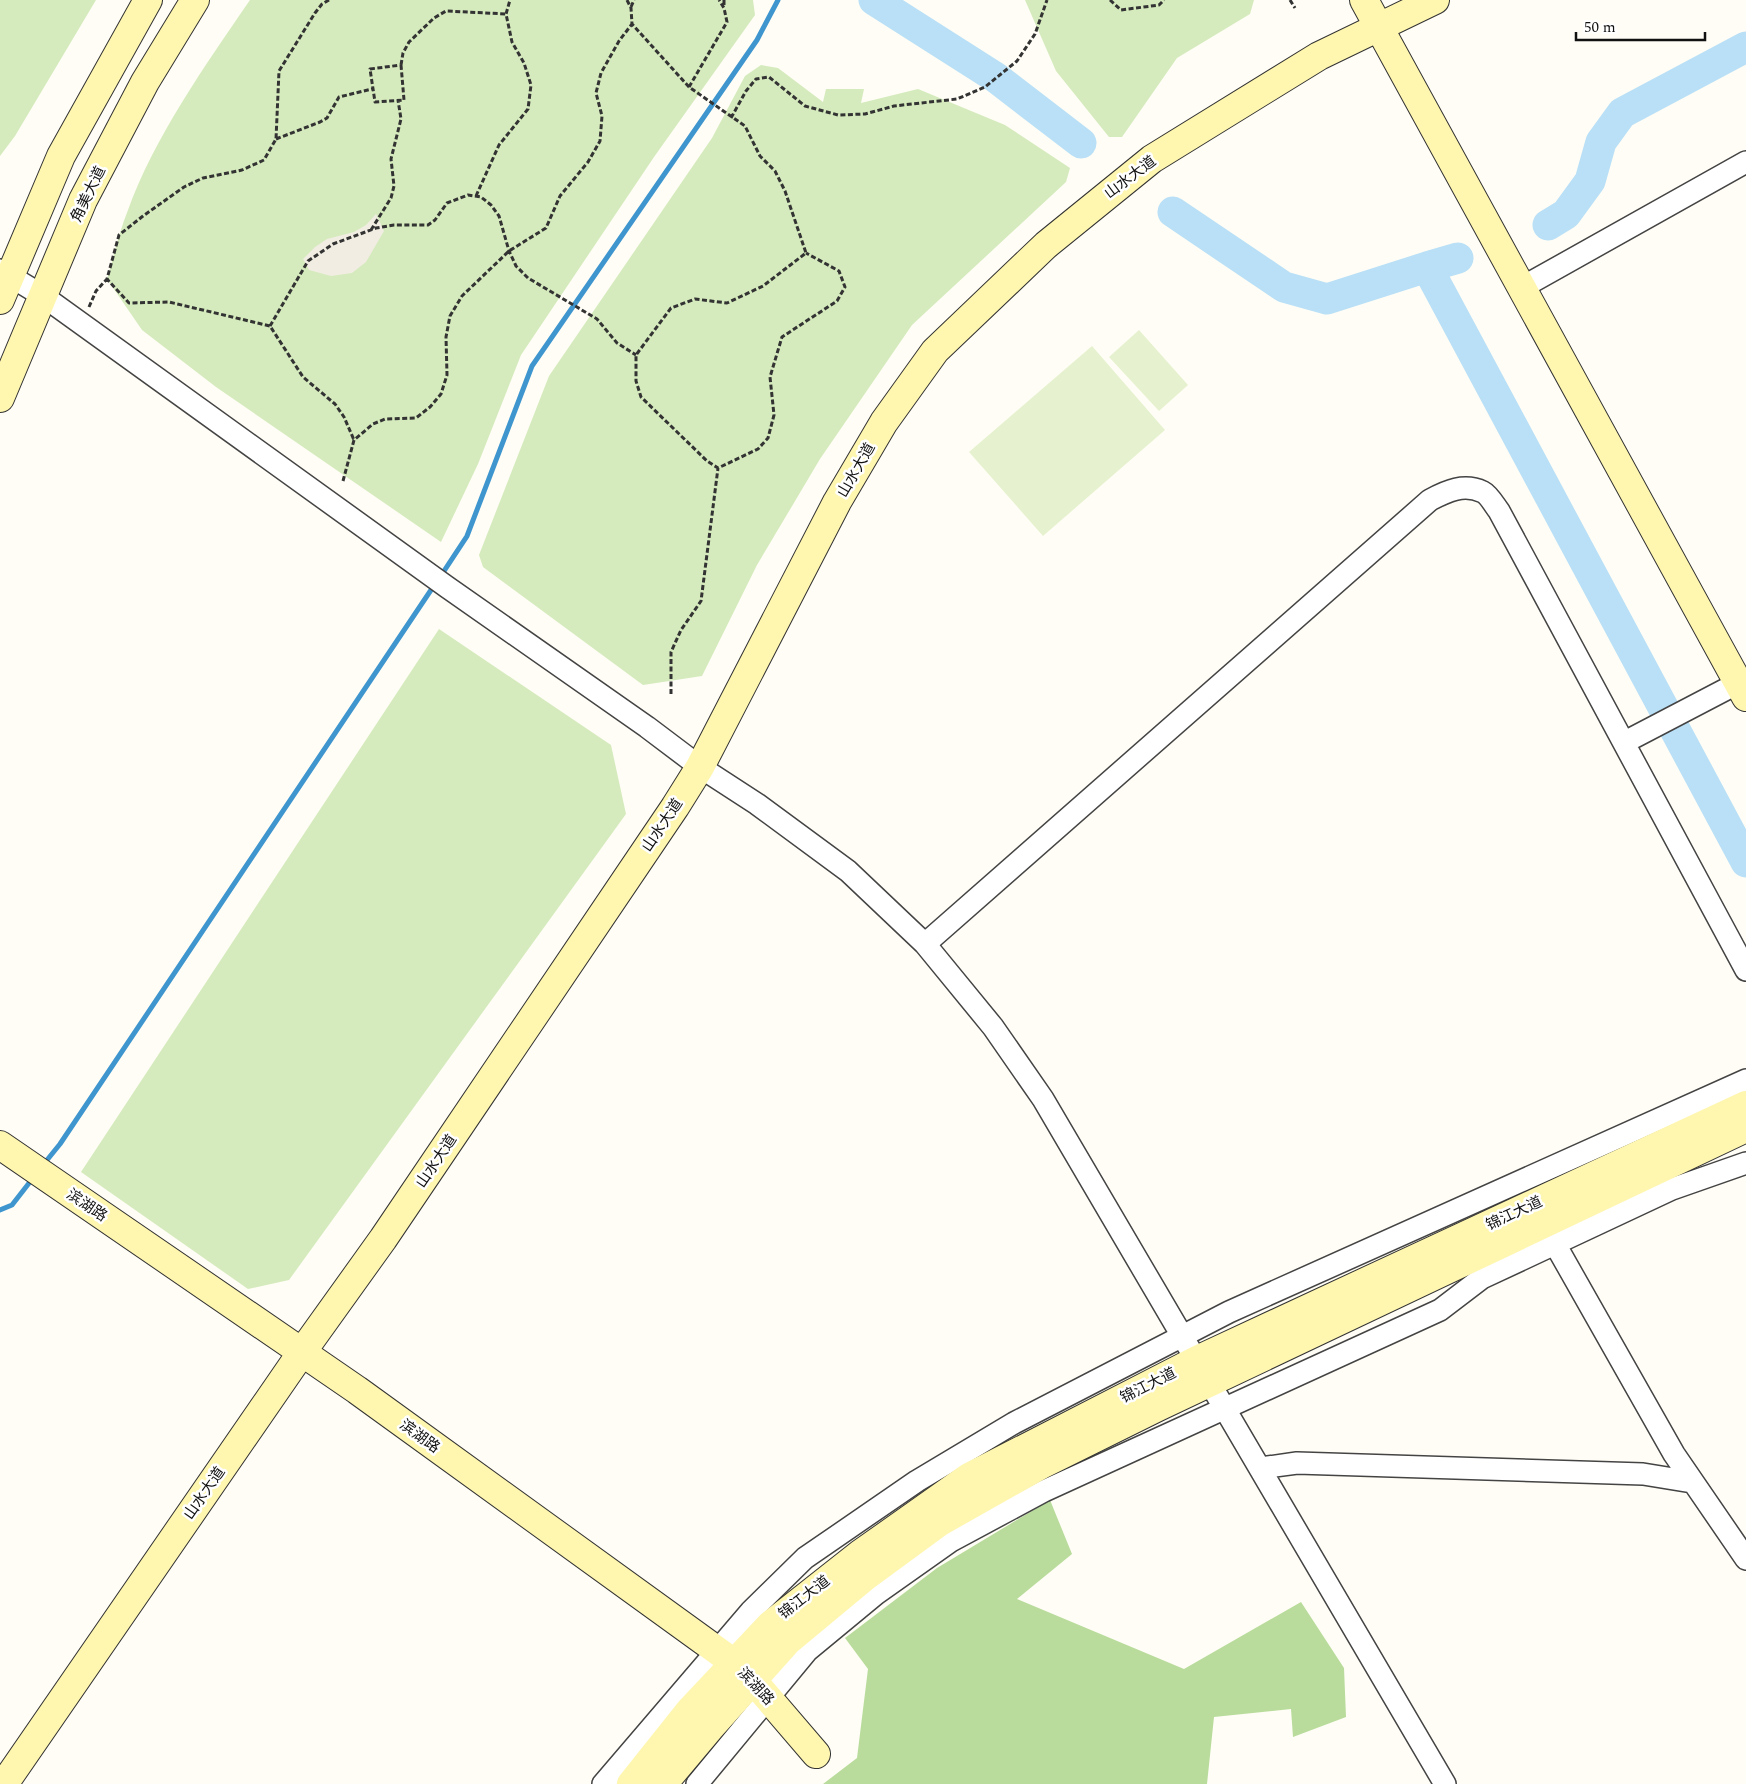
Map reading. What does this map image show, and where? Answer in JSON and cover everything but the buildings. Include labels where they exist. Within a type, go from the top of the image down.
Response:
[{"type":"street","points":[[148,0],[61,156],[3,282],[43,296],[447,587],[647,727],[700,767],[757,804],[848,871],[925,944],[993,1026],[1043,1098],[1227,1409],[1445,1784]]},
{"type":"street","name":"角美大道","points":[[0,398],[83,200],[145,82],[195,0]]},
{"type":"street","points":[[1364,0],[1742,690],[1700,702],[1633,737]]},
{"type":"street","name":"山水大道","points":[[4,1784],[302,1352],[388,1231],[700,767],[837,502],[884,422],[935,351],[1046,245],[1152,160],[1319,56],[1435,0]]},
{"type":"street","points":[[1521,288],[1746,162]]},
{"type":"street","points":[[925,944],[1430,500],[1448,490],[1465,488],[1485,493],[1499,511],[1633,737],[1746,970]]},
{"type":"street","points":[[697,1784],[743,1673],[751,1611],[804,1558],[917,1481],[1014,1423],[1229,1312],[1746,1080]]},
{"type":"street","name":"锦江大道","points":[[630,1784],[690,1710],[788,1641],[865,1577],[940,1522],[1204,1371],[1746,1105]]},
{"type":"street","name":"锦江大道","points":[[1204,1371],[1746,1128]]},
{"type":"street","name":"滨湖路","points":[[0,1145],[302,1352],[743,1673],[816,1754]]},
{"type":"street","points":[[604,1784],[743,1673],[807,1651],[876,1594],[951,1541],[1044,1491],[1440,1310],[1482,1278],[1672,1189],[1746,1163]]},
{"type":"street","points":[[1555,1244],[1674,1454],[1746,1559]]},
{"type":"street","points":[[1261,1468],[1297,1464],[1643,1474],[1692,1482]]},
{"type":"street","name":"锦江大道","points":[[663,1784],[743,1673]]},
{"type":"path","points":[[82,323],[96,291],[107,279],[119,236],[184,188],[204,178],[242,170],[264,160],[276,139],[279,71],[315,13],[322,4],[329,0]]},
{"type":"path","points":[[476,196],[499,144],[528,109],[531,85],[524,63],[512,42],[506,14],[510,0]]},
{"type":"path","points":[[627,0],[631,8],[632,24],[689,87],[745,126],[760,156],[775,172],[785,191],[806,253],[839,271],[846,287],[837,301],[782,337],[770,377],[774,415],[768,438],[758,449],[718,468]]},
{"type":"path","points":[[631,8],[634,0]]},
{"type":"path","points":[[718,0],[724,8]]},
{"type":"path","points":[[689,87],[727,22],[724,0]]},
{"type":"path","points":[[731,118],[746,91],[756,79],[769,77],[805,106],[838,115],[865,114],[894,106],[957,99],[992,82],[1017,62],[1035,34],[1047,0]]},
{"type":"path","points":[[1110,0],[1121,10],[1158,5],[1164,0]]},
{"type":"path","points":[[1290,0],[1295,8]]},
{"type":"path","points":[[402,65],[370,68],[375,102],[404,100],[403,53],[409,42],[434,18],[446,11],[506,14]]},
{"type":"path","points":[[343,480],[354,440],[373,424],[385,419],[416,418],[430,407],[441,394],[447,375],[446,336],[450,316],[462,296],[508,251],[546,228],[560,196],[588,162],[600,141],[602,116],[596,93],[601,73],[619,41],[632,24]]},
{"type":"path","points":[[276,139],[327,118],[339,97],[372,89]]},
{"type":"path","points":[[370,230],[391,198],[394,186],[391,159],[401,119],[398,100]]},
{"type":"path","points":[[270,326],[308,261],[333,244],[370,230],[394,225],[428,225],[435,220],[447,203],[468,195],[476,196],[491,205],[499,216],[508,251],[516,266],[528,278],[597,319],[618,344],[636,355]]},
{"type":"path","points":[[718,468],[707,462],[642,397],[636,380],[636,355],[671,308],[696,299],[727,303],[763,286],[806,253]]},
{"type":"path","points":[[107,279],[129,303],[169,302],[270,326],[303,377],[335,404],[344,417],[354,440]]},
{"type":"path","points":[[671,694],[671,652],[680,630],[701,601],[718,468]]},
{"type":"green space","points":[[0,0],[96,0],[15,136],[0,156]]},
{"type":"green space","points":[[250,0],[753,0],[755,15],[654,157],[521,355],[478,464],[441,542],[216,387],[142,330],[107,279],[125,218],[152,156],[182,102]]},
{"type":"green space","points":[[1025,0],[1254,0],[1250,14],[1177,58],[1122,137],[1109,137],[1056,71]]},
{"type":"green space","points":[[761,65],[778,68],[823,102],[826,89],[864,89],[861,103],[918,89],[1005,125],[1070,168],[1066,182],[912,325],[820,459],[757,565],[702,676],[643,685],[483,567],[479,555],[549,376],[712,138],[745,76]]},
{"type":"green space","points":[[1139,330],[1188,385],[1159,411],[1109,357]]},
{"type":"green space","points":[[1092,346],[1165,430],[1043,536],[969,452]]},
{"type":"green space","points":[[439,629],[611,745],[626,814],[289,1280],[248,1289],[81,1172]]},
{"type":"green space","points":[[1050,1500],[1072,1554],[1017,1599],[1184,1669],[1301,1602],[1344,1668],[1346,1717],[1293,1737],[1291,1709],[1214,1717],[1207,1784],[823,1784],[857,1758],[868,1669],[845,1638],[937,1568]]},
{"type":"shaded area","points":[[376,214],[384,231],[366,262],[352,273],[331,276],[309,270],[303,259],[315,247],[327,239],[354,232],[366,225]]},
{"type":"waterway","points":[[440,577],[467,536],[532,366],[757,40],[778,0]]},
{"type":"waterway","points":[[874,0],[995,77],[1081,143]]},
{"type":"waterway","points":[[1548,225],[1566,214],[1590,181],[1601,142],[1622,113],[1746,47]]},
{"type":"waterway","points":[[1173,212],[1284,287],[1327,299],[1427,267],[1746,862]]},
{"type":"waterway","points":[[1427,267],[1458,258]]},
{"type":"waterway","points":[[43,1165],[60,1144],[435,584]]},
{"type":"waterway","points":[[0,1210],[12,1205],[33,1178]]}]
